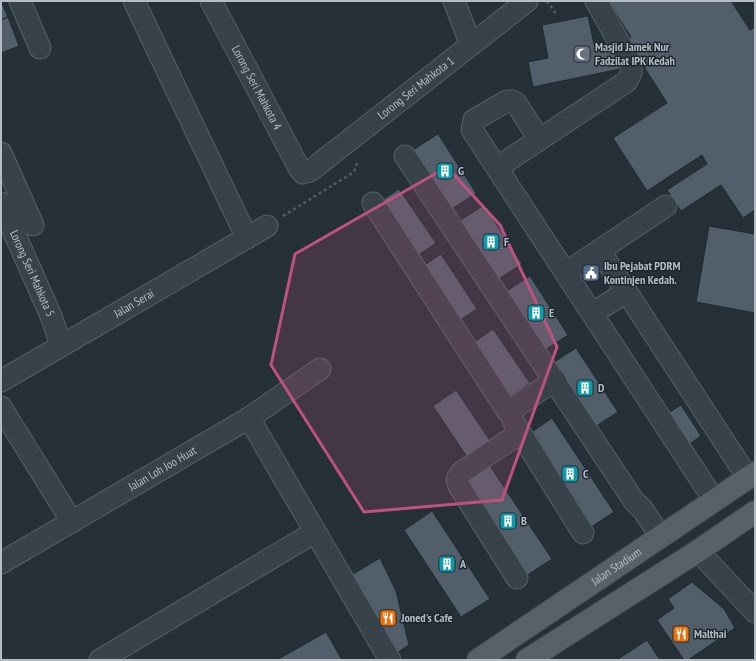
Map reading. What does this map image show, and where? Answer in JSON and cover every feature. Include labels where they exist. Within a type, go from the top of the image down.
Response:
[{"type":"main road","name":"Jalan Stadium","points":[[478,660],[751,475]]},
{"type":"main road","points":[[527,660],[698,551],[755,512]]},
{"type":"street","points":[[20,1],[40,48]]},
{"type":"street","points":[[134,1],[247,238]]},
{"type":"street","name":"Lorong Seri Mahkota 4","points":[[211,1],[303,173]]},
{"type":"street","points":[[454,1],[471,45]]},
{"type":"street","name":"Lorong Seri Mahkota 1","points":[[303,173],[310,171],[527,1]]},
{"type":"street","points":[[498,167],[626,82],[631,75],[633,69],[630,62],[596,1]]},
{"type":"street","points":[[539,139],[516,103],[512,100],[507,101],[474,120],[472,130],[567,272],[714,500]]},
{"type":"street","points":[[1,153],[33,225]]},
{"type":"street","points":[[405,156],[634,501],[643,510],[661,537]]},
{"type":"street","name":"Lorong Seri Mahkota 5","points":[[1,203],[51,316],[61,345]]},
{"type":"street","points":[[373,203],[508,412],[583,533]]},
{"type":"street","points":[[567,272],[666,206]]},
{"type":"street","name":"Jalan Serai","points":[[1,381],[267,226]]},
{"type":"street","points":[[600,251],[626,292],[751,475]]},
{"type":"street","points":[[593,313],[626,292]]},
{"type":"street","name":"Jalan Loh Joo Huat","points":[[1,563],[249,418],[320,369]]},
{"type":"street","points":[[508,412],[555,380]]},
{"type":"street","points":[[1,407],[72,522]]},
{"type":"street","points":[[249,418],[390,660]]},
{"type":"street","points":[[517,578],[459,486],[458,479],[462,472],[520,433]]},
{"type":"street","points":[[100,660],[315,532]]},
{"type":"street","points":[[698,551],[755,612]]},
{"type":"path","points":[[548,1],[556,14]]},
{"type":"highlighted area","points":[[447,167],[500,225],[557,347],[502,500],[364,512],[271,365],[295,254]]},
{"type":"building","points":[[1,1],[8,17],[1,20]]},
{"type":"building","points":[[608,1],[731,1],[750,30],[755,27],[755,210],[743,218],[721,185],[681,211],[667,190],[707,164],[702,155],[647,191],[613,138],[667,103],[627,40],[631,37]]},
{"type":"building","name":"Masjid Jamek Nur Fadzilat IPK Kedah","points":[[588,16],[595,49],[615,45],[620,69],[533,87],[528,62],[548,58],[542,25]]},
{"type":"building","points":[[8,17],[19,46],[1,53],[1,20]]},
{"type":"building","name":"G","points":[[438,134],[476,193],[452,209],[413,150]]},
{"type":"building","points":[[399,189],[436,243],[413,259],[376,204]]},
{"type":"building","name":"F","points":[[484,205],[522,264],[497,280],[459,221]]},
{"type":"building","points":[[709,226],[755,234],[755,313],[696,302]]},
{"type":"building","points":[[441,254],[477,309],[454,324],[417,270]]},
{"type":"building","name":"E","points":[[530,276],[568,335],[543,351],[505,292]]},
{"type":"building","points":[[493,329],[530,383],[507,399],[470,345]]},
{"type":"building","name":"D","points":[[576,348],[618,412],[593,428],[551,364]]},
{"type":"building","points":[[456,390],[493,445],[469,460],[433,406]]},
{"type":"building","points":[[681,405],[701,436],[685,447],[665,415]]},
{"type":"building","name":"C","points":[[552,418],[614,512],[588,529],[526,436]]},
{"type":"building","name":"B","points":[[490,466],[552,559],[526,576],[464,483]]},
{"type":"building","name":"A","points":[[432,511],[490,599],[461,617],[404,530]]},
{"type":"building","name":"Joned's Cafe","points":[[380,558],[396,591],[409,645],[395,654],[348,577]]},
{"type":"building","points":[[692,582],[724,609],[735,628],[688,660],[684,660],[657,620],[674,608],[668,599]]},
{"type":"building","points":[[326,632],[342,660],[277,660]]},
{"type":"building","points":[[647,640],[660,660],[617,660]]},
{"type":"place","name":"Masjid Jamek Nur Fadzilat IPK Kedah","points":[[582,54]]},
{"type":"place","name":"G","points":[[445,171]]},
{"type":"place","name":"F","points":[[491,242]]},
{"type":"place","name":"Ibu Pejabat PDRM Kontinjen Kedah.","points":[[591,273]]},
{"type":"place","name":"E","points":[[536,313]]},
{"type":"place","name":"D","points":[[585,388]]},
{"type":"place","name":"C","points":[[570,474]]},
{"type":"place","name":"B","points":[[508,521]]},
{"type":"place","name":"A","points":[[447,564]]},
{"type":"place","name":"Joned's Cafe","points":[[388,618]]},
{"type":"place","name":"Malthai","points":[[681,634]]}]
